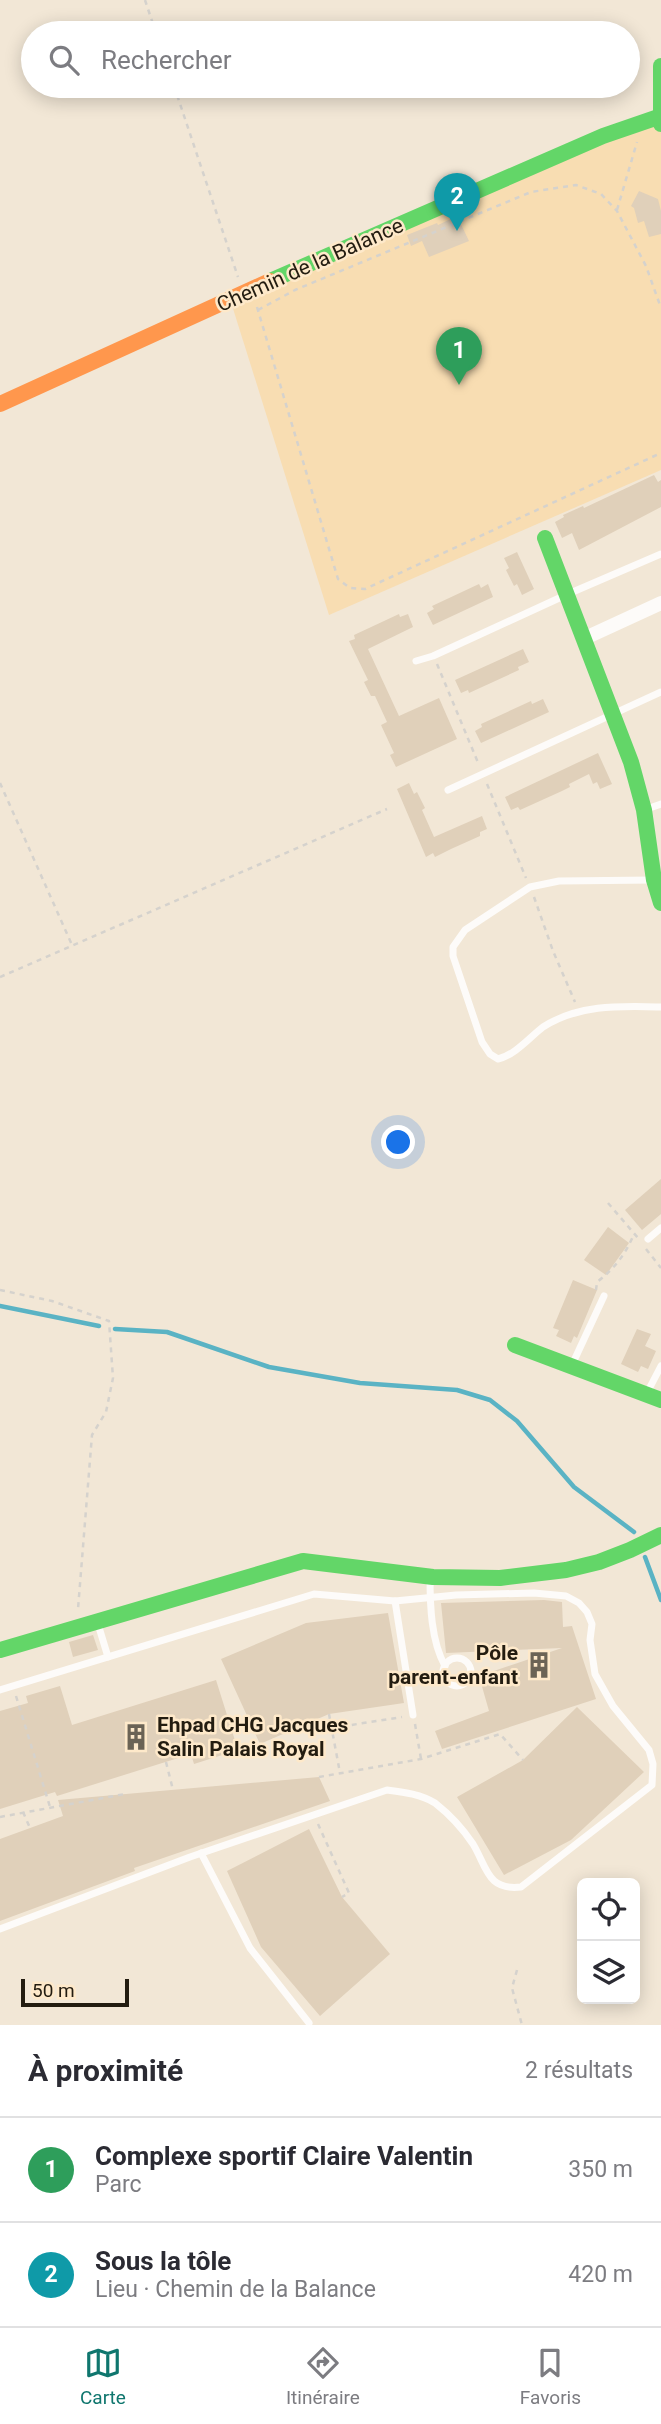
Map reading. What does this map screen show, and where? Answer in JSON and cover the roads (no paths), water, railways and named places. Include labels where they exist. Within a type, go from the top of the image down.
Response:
[{"type":"street","points":[[661,66],[661,119]]},
{"type":"street","name":"Chemin de la Balance","points":[[0,404],[244,293],[603,136],[643,122],[661,119]]},
{"type":"street","points":[[545,538],[631,762],[644,810],[654,880],[661,903]]},
{"type":"street","points":[[583,639],[661,603]]},
{"type":"street","points":[[514,1345],[653,1397]]},
{"type":"street","points":[[0,1650],[303,1561],[330,1561],[465,1580],[515,1578],[584,1567],[631,1552],[661,1535]]},
{"type":"lane","points":[[416,661],[433,656],[661,554]]},
{"type":"lane","points":[[448,790],[661,692]]},
{"type":"lane","points":[[644,810],[661,804]]},
{"type":"lane","points":[[654,880],[559,881],[530,887],[464,930],[453,947],[453,956],[482,1042],[494,1057],[503,1058],[546,1026],[579,1011],[596,1007],[661,1007]]},
{"type":"lane","points":[[648,1239],[661,1228]]},
{"type":"lane","points":[[571,1367],[604,1296]]},
{"type":"lane","points":[[653,1397],[661,1366]]},
{"type":"lane","points":[[430,1577],[430,1598],[437,1644],[445,1666],[444,1678],[454,1686],[466,1684],[470,1679],[470,1667],[461,1659],[454,1659],[445,1666]]},
{"type":"lane","points":[[0,1690],[314,1594],[395,1601],[534,1593],[566,1596],[587,1612],[592,1624],[590,1640],[595,1674],[613,1706],[649,1750],[653,1764],[652,1784],[521,1887],[507,1889],[496,1884],[472,1843],[455,1822],[433,1802],[408,1792],[387,1790],[201,1853],[0,1929]]},
{"type":"lane","points":[[395,1601],[413,1715]]},
{"type":"lane","points":[[97,1620],[108,1657]]},
{"type":"lane","points":[[201,1853],[250,1948],[309,2023]]},
{"type":"waterway","points":[[0,1306],[99,1326]]},
{"type":"waterway","points":[[115,1329],[167,1332],[269,1367],[360,1383],[457,1390],[490,1400],[517,1421],[574,1487],[634,1532]]},
{"type":"waterway","points":[[645,1557],[661,1600]]},
{"type":"place","name":"Sous la tôle","points":[[457,231]]},
{"type":"place","name":"Complexe sportif Claire Valentin","points":[[459,385]]},
{"type":"place","name":"Pôle parent-enfant","points":[[539,1665]]},
{"type":"place","name":"Ehpad CHG Jacques Salin Palais Royal","points":[[136,1737]]}]
